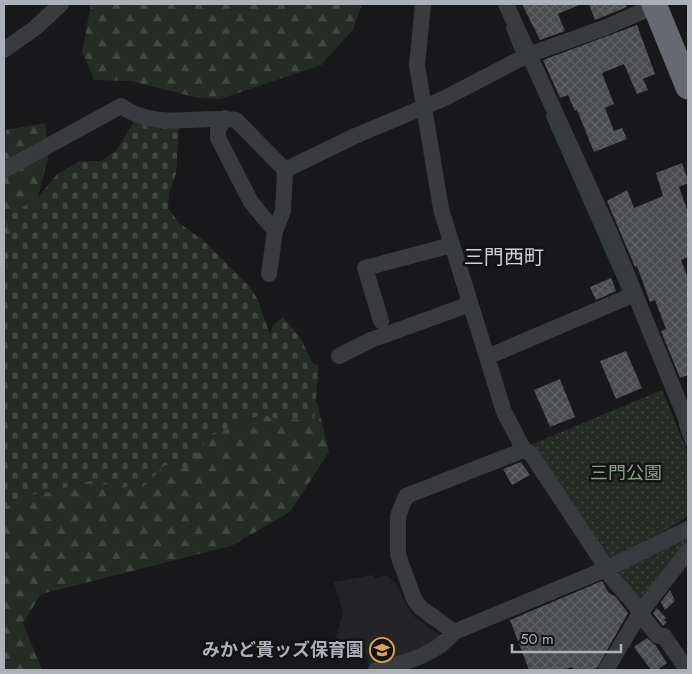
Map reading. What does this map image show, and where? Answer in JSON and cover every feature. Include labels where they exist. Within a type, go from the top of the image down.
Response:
[{"type":"highway","points":[[654,5],[688,87]]},
{"type":"street","points":[[4,50],[35,28],[61,4]]},
{"type":"street","points":[[423,4],[417,65],[441,209],[504,412],[524,450],[531,454],[609,575],[658,636],[664,636],[687,670]]},
{"type":"street","points":[[506,4],[590,189],[688,424]]},
{"type":"street","points":[[285,170],[355,136],[425,107],[528,55],[604,28],[654,5]]},
{"type":"street","points":[[4,170],[121,106],[140,117],[164,121],[224,118],[241,122],[253,139],[285,170],[283,211],[275,231],[269,274]]},
{"type":"street","points":[[224,118],[218,130],[218,138],[251,202],[275,231]]},
{"type":"street","points":[[381,321],[365,268],[452,245]]},
{"type":"street","points":[[487,357],[635,294]]},
{"type":"street","points":[[339,356],[371,340],[470,304]]},
{"type":"street","points":[[454,632],[421,608],[414,599],[398,555],[398,516],[406,496],[524,450]]},
{"type":"street","points":[[376,670],[421,655],[448,640],[454,632],[606,569],[688,529]]},
{"type":"street","points":[[606,670],[640,613],[688,551]]},
{"type":"shaded area","points":[[373,575],[375,579],[386,575],[395,582],[411,614],[442,637],[429,647],[369,667],[362,638],[334,643],[343,613],[334,582]]},
{"type":"green space","points":[[91,4],[362,4],[353,30],[321,65],[220,99],[199,98],[130,81],[94,80],[82,52]]},
{"type":"green space","points":[[132,116],[179,126],[176,174],[169,193],[168,208],[179,223],[203,240],[249,286],[257,298],[270,334],[273,325],[283,317],[301,339],[313,364],[319,365],[314,419],[280,420],[262,414],[208,437],[190,466],[184,469],[165,465],[142,488],[135,491],[130,486],[122,488],[90,481],[49,492],[28,495],[4,508],[4,287],[11,238],[5,220],[14,211],[35,201],[57,174],[80,161],[101,161],[116,151],[133,124]]},
{"type":"green space","points":[[45,123],[48,158],[34,212],[265,398],[317,402],[329,452],[290,512],[231,546],[41,594],[23,623],[42,670],[4,670],[4,146],[6,130]]},
{"type":"green space","name":"三門公園","points":[[662,390],[688,453],[688,516],[628,553],[609,561],[530,445]]},
{"type":"green space","points":[[688,536],[688,543],[638,604],[611,573]]},
{"type":"building","points":[[522,4],[581,4],[558,14],[565,31],[540,40]]},
{"type":"building","points":[[589,4],[625,4],[627,7],[595,20]]},
{"type":"building","points":[[637,25],[655,74],[643,79],[648,90],[637,94],[624,64],[602,73],[614,104],[605,108],[614,131],[622,128],[627,139],[594,152],[577,110],[575,111],[568,95],[560,98],[543,60]]},
{"type":"building","points":[[682,163],[688,180],[688,183],[679,187],[688,212],[688,257],[681,260],[688,278],[688,375],[680,378],[661,331],[666,329],[655,300],[650,302],[637,266],[635,267],[607,201],[627,190],[634,208],[663,196],[656,173]]},
{"type":"building","points":[[611,278],[616,291],[596,300],[590,287]]},
{"type":"building","points":[[626,351],[642,388],[616,399],[600,361]]},
{"type":"building","points":[[560,379],[575,417],[550,427],[534,390]]},
{"type":"building","points":[[521,462],[530,475],[512,485],[503,469]]},
{"type":"building","points":[[602,581],[608,592],[616,597],[628,613],[597,668],[592,670],[574,670],[572,667],[563,670],[529,670],[510,620]]},
{"type":"building","points":[[670,590],[675,601],[665,610],[661,602]]},
{"type":"building","points":[[657,608],[666,618],[664,620],[667,622],[663,626],[653,613]]},
{"type":"building","points":[[647,638],[656,646],[667,663],[657,670],[651,670],[634,647]]},
{"type":"waterway","points":[[508,28],[519,55]]},
{"type":"waterway","points":[[548,116],[624,289]]},
{"type":"waterway","points":[[681,425],[688,444]]},
{"type":"place","name":"みかど貴ッズ保育園","points":[[382,650]]},
{"type":"district","name":"三門西町","points":[[504,257]]}]
